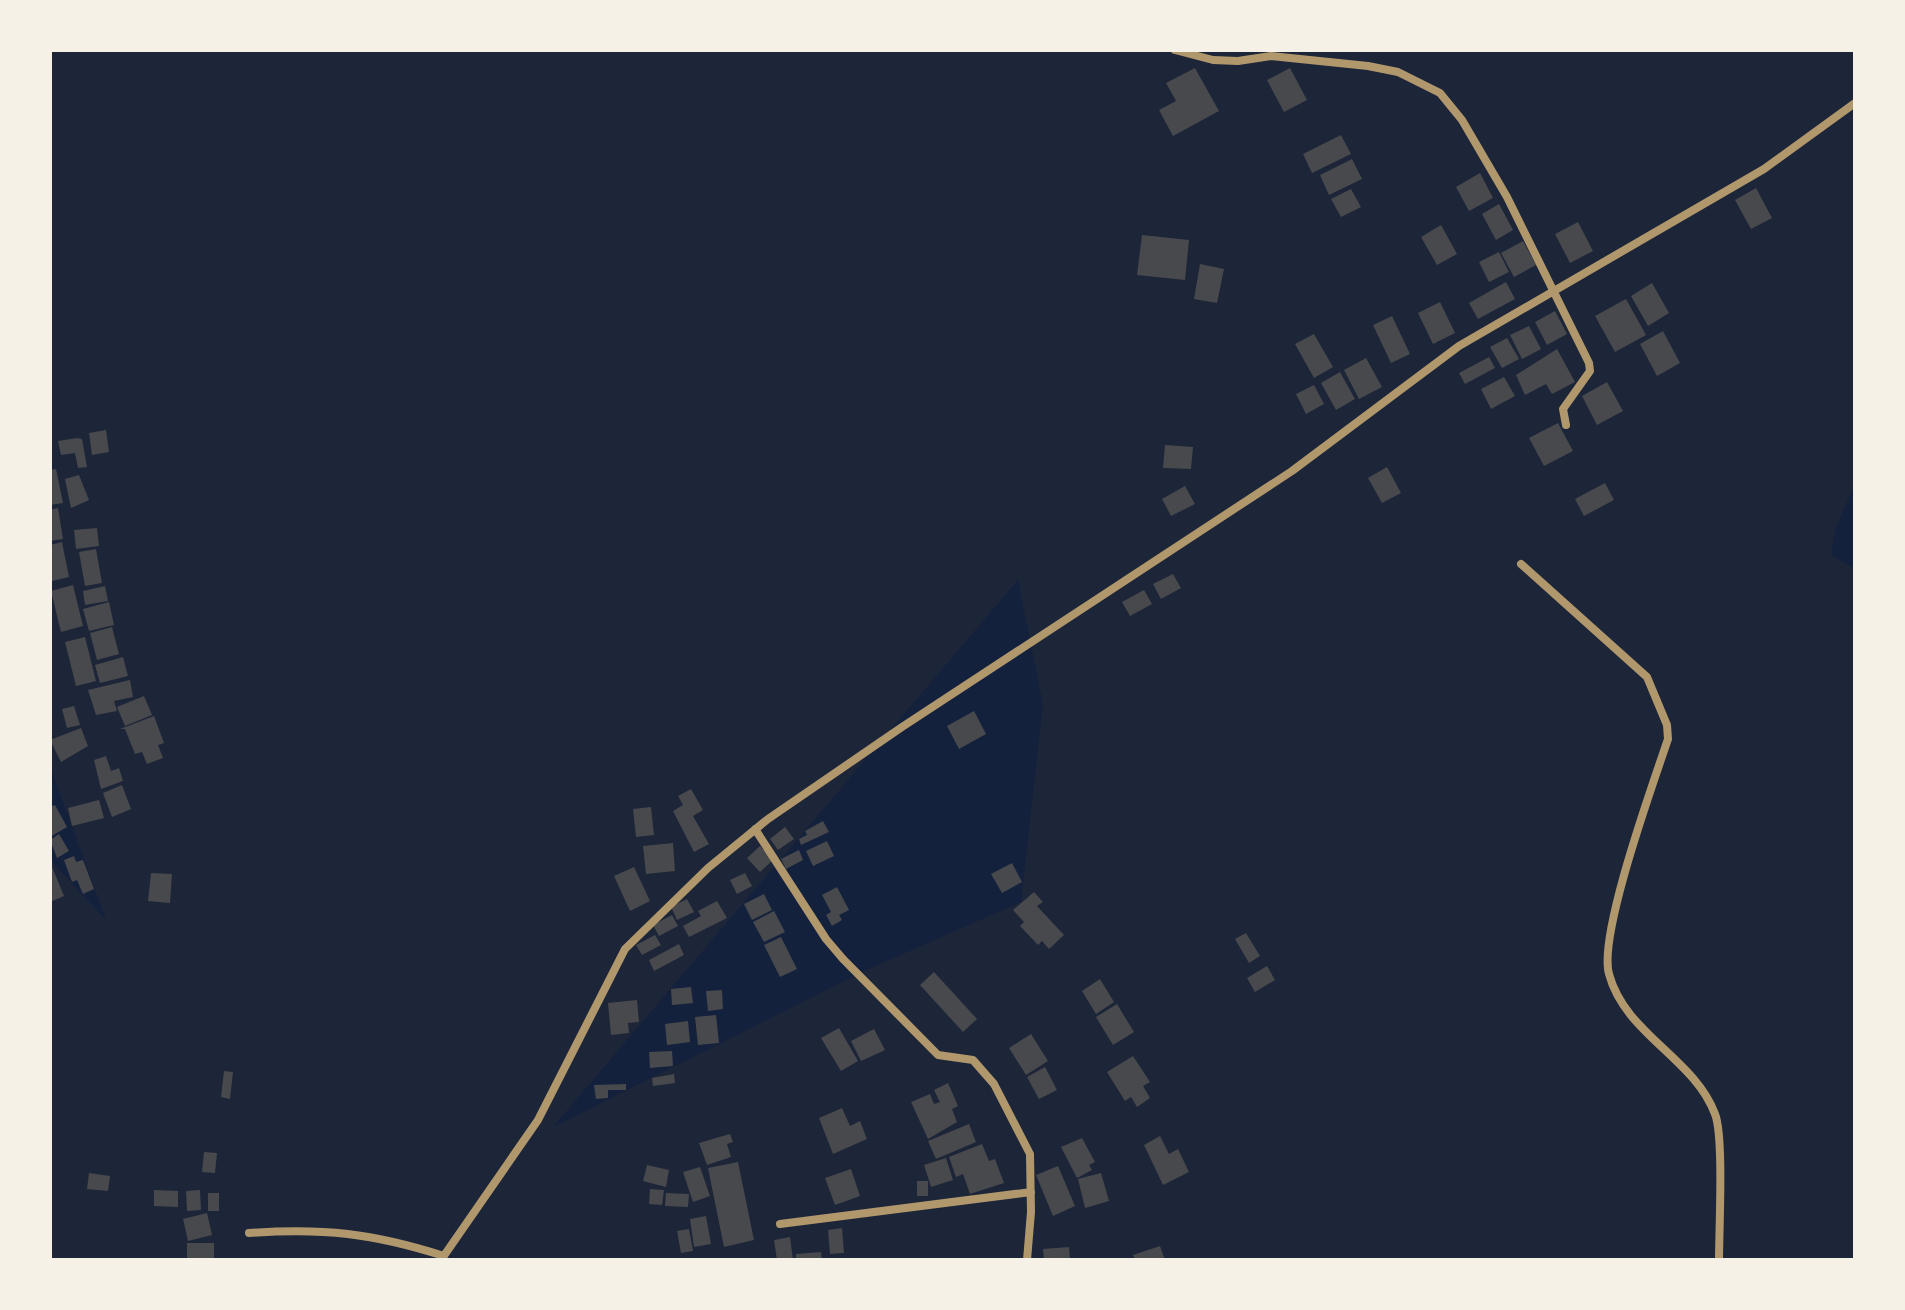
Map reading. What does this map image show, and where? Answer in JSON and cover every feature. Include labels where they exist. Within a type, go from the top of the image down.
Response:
[{"type":"street","points":[[1175,50],[1213,60],[1238,61],[1271,56],[1344,62],[1398,72],[1440,93],[1462,120],[1507,197],[1555,289],[1590,371],[1566,400],[1563,409],[1566,425]]},
{"type":"street","points":[[249,1233],[322,1229],[378,1236],[442,1258],[538,1120],[625,949],[708,868],[755,829],[979,675],[1292,471],[1459,346],[1764,169],[1855,103]]},
{"type":"street","points":[[1521,564],[1647,677],[1667,725],[1668,739],[1629,859],[1607,948],[1609,974],[1650,1038],[1674,1058],[1704,1092],[1717,1116],[1719,1260]]},
{"type":"street","points":[[755,829],[826,939],[843,959],[938,1055],[963,1057],[981,1066],[994,1084],[1030,1154],[1027,1260]]},
{"type":"street","points":[[780,1224],[1031,1192]]},
{"type":"shaded area","points":[[50,50],[1855,50],[1855,484],[1835,530],[1831,555],[1855,569],[1855,1260],[50,1260],[50,854],[55,865],[106,920],[50,766]],"holes":[[[1018,580],[1043,704],[1021,902],[864,971],[553,1127]]]},
{"type":"building","points":[[1195,68],[1219,111],[1173,136],[1159,110],[1176,101],[1166,83]]},
{"type":"building","points":[[1290,68],[1307,100],[1284,112],[1267,80]]},
{"type":"building","points":[[1341,135],[1351,154],[1312,173],[1303,154]]},
{"type":"building","points":[[1352,159],[1362,179],[1329,195],[1320,175]]},
{"type":"building","points":[[1480,173],[1493,198],[1469,211],[1456,187]]},
{"type":"building","points":[[1756,188],[1772,218],[1751,229],[1735,200]]},
{"type":"building","points":[[1351,189],[1361,207],[1341,217],[1331,199]]},
{"type":"building","points":[[1499,204],[1513,230],[1496,240],[1482,214]]},
{"type":"building","points":[[1578,222],[1593,251],[1570,263],[1555,234]]},
{"type":"building","points":[[1441,225],[1457,254],[1437,265],[1421,237]]},
{"type":"building","points":[[1142,235],[1189,240],[1185,280],[1137,275]]},
{"type":"building","points":[[1523,241],[1536,265],[1514,277],[1501,253]]},
{"type":"building","points":[[1499,252],[1509,272],[1489,282],[1479,262]]},
{"type":"building","points":[[1200,264],[1224,269],[1217,303],[1194,299]]},
{"type":"building","points":[[1506,282],[1515,299],[1478,319],[1469,303]]},
{"type":"building","points":[[1652,283],[1669,313],[1648,326],[1631,296]]},
{"type":"building","points":[[1626,299],[1646,335],[1615,352],[1595,316]]},
{"type":"building","points":[[1440,302],[1455,333],[1433,344],[1418,313]]},
{"type":"building","points":[[1555,311],[1567,334],[1547,345],[1535,322]]},
{"type":"building","points":[[1392,316],[1410,354],[1391,363],[1373,325]]},
{"type":"building","points":[[1529,326],[1541,349],[1522,359],[1510,335]]},
{"type":"building","points":[[1663,331],[1680,363],[1657,376],[1640,344]]},
{"type":"building","points":[[1314,334],[1333,367],[1314,378],[1295,344]]},
{"type":"building","points":[[1507,338],[1519,359],[1502,368],[1490,347]]},
{"type":"building","points":[[1557,349],[1575,382],[1552,394],[1546,384],[1525,395],[1516,375]]},
{"type":"building","points":[[1489,357],[1495,368],[1465,384],[1459,373]]},
{"type":"building","points":[[1366,358],[1382,387],[1359,399],[1344,370]]},
{"type":"building","points":[[1340,372],[1355,399],[1336,410],[1321,383]]},
{"type":"building","points":[[1504,377],[1515,396],[1491,409],[1481,389]]},
{"type":"building","points":[[1607,382],[1623,411],[1597,425],[1582,396]]},
{"type":"building","points":[[1314,385],[1324,404],[1306,414],[1296,394]]},
{"type":"building","points":[[1558,423],[1573,451],[1544,466],[1529,438]]},
{"type":"building","points":[[106,430],[109,452],[92,455],[89,433]]},
{"type":"building","points":[[82,439],[87,467],[78,468],[75,453],[61,455],[58,441]]},
{"type":"building","points":[[1165,445],[1193,447],[1191,469],[1163,468]]},
{"type":"building","points":[[1387,467],[1401,493],[1382,503],[1368,478]]},
{"type":"building","points":[[56,469],[63,503],[50,505],[50,470]]},
{"type":"building","points":[[79,475],[89,500],[71,508],[65,479]]},
{"type":"building","points":[[1605,483],[1614,500],[1584,516],[1575,499]]},
{"type":"building","points":[[1185,486],[1195,504],[1171,516],[1162,499]]},
{"type":"building","points":[[58,508],[63,539],[50,541],[50,510]]},
{"type":"building","points":[[97,528],[99,546],[76,549],[74,530]]},
{"type":"building","points":[[62,542],[69,577],[52,581],[50,545]]},
{"type":"building","points":[[96,549],[102,583],[85,586],[79,552]]},
{"type":"building","points":[[1173,574],[1181,588],[1161,599],[1153,584]]},
{"type":"building","points":[[73,585],[83,626],[61,632],[51,591]]},
{"type":"building","points":[[105,586],[108,601],[85,605],[83,591]]},
{"type":"building","points":[[1144,590],[1152,604],[1130,616],[1122,602]]},
{"type":"building","points":[[109,602],[114,625],[89,631],[83,609]]},
{"type":"building","points":[[112,627],[119,654],[97,660],[90,633]]},
{"type":"building","points":[[85,637],[96,681],[76,686],[65,642]]},
{"type":"building","points":[[123,657],[128,676],[100,683],[95,665]]},
{"type":"building","points":[[130,680],[133,697],[114,701],[117,711],[96,715],[88,690]]},
{"type":"building","points":[[144,696],[152,715],[125,726],[117,707]]},
{"type":"building","points":[[74,706],[80,725],[67,728],[62,709]]},
{"type":"building","points":[[974,711],[986,734],[959,749],[947,726]]},
{"type":"building","points":[[154,716],[164,743],[158,745],[163,758],[147,764],[142,752],[135,754],[125,729],[120,729]]},
{"type":"building","points":[[81,728],[88,746],[61,762],[50,740]]},
{"type":"building","points":[[106,756],[111,771],[119,768],[123,781],[101,789],[94,760]]},
{"type":"building","points":[[122,785],[131,809],[112,817],[103,793]]},
{"type":"building","points":[[691,789],[703,810],[693,816],[709,844],[694,852],[673,811],[683,805],[678,796]]},
{"type":"building","points":[[99,800],[104,818],[72,826],[68,808]]},
{"type":"building","points":[[55,805],[67,827],[50,837],[50,807]]},
{"type":"building","points":[[651,807],[654,835],[636,837],[633,809]]},
{"type":"building","points":[[823,821],[829,832],[801,845],[799,839],[807,835],[805,831]]},
{"type":"building","points":[[785,827],[794,839],[778,850],[770,839]]},
{"type":"building","points":[[59,834],[69,851],[57,858],[50,840]]},
{"type":"building","points":[[827,841],[834,856],[813,866],[806,851]]},
{"type":"building","points":[[673,843],[675,871],[646,874],[643,846]]},
{"type":"building","points":[[760,846],[773,860],[760,872],[747,858]]},
{"type":"building","points":[[799,850],[803,860],[786,869],[781,859]]},
{"type":"building","points":[[74,856],[76,862],[83,860],[94,889],[83,894],[77,880],[72,882],[64,860]]},
{"type":"building","points":[[50,862],[64,896],[50,902]]},
{"type":"building","points":[[1012,863],[1022,882],[1002,893],[991,874]]},
{"type":"building","points":[[634,867],[650,901],[630,911],[614,876]]},
{"type":"building","points":[[151,873],[172,874],[170,903],[148,901]]},
{"type":"building","points":[[745,873],[752,886],[737,894],[730,880]]},
{"type":"building","points":[[837,887],[849,910],[839,915],[842,920],[832,926],[826,915],[831,912],[822,895]]},
{"type":"building","points":[[1034,892],[1043,902],[1037,906],[1064,935],[1049,949],[1042,941],[1038,945],[1020,926],[1024,922],[1013,910]]},
{"type":"building","points":[[764,894],[772,910],[752,920],[744,904]]},
{"type":"building","points":[[687,899],[694,912],[677,920],[671,907]]},
{"type":"building","points":[[717,901],[727,918],[689,937],[683,926],[701,916],[698,911]]},
{"type":"building","points":[[774,911],[785,932],[764,942],[753,922]]},
{"type":"building","points":[[672,915],[678,926],[659,936],[653,925]]},
{"type":"building","points":[[1246,933],[1260,956],[1249,963],[1235,939]]},
{"type":"building","points":[[655,935],[661,945],[642,955],[636,945]]},
{"type":"building","points":[[781,937],[797,969],[780,977],[764,945]]},
{"type":"building","points":[[679,944],[684,955],[654,971],[649,960]]},
{"type":"building","points":[[1267,966],[1275,980],[1255,992],[1247,978]]},
{"type":"building","points":[[934,972],[977,1019],[963,1032],[920,985]]},
{"type":"building","points":[[1100,979],[1114,1002],[1096,1014],[1082,991]]},
{"type":"building","points":[[691,987],[693,1003],[672,1005],[671,989]]},
{"type":"building","points":[[722,990],[723,1009],[708,1011],[706,991]]},
{"type":"building","points":[[637,1000],[639,1022],[628,1023],[629,1033],[611,1035],[608,1003]]},
{"type":"building","points":[[1117,1004],[1134,1032],[1113,1045],[1096,1017]]},
{"type":"building","points":[[716,1015],[719,1043],[698,1045],[695,1017]]},
{"type":"building","points":[[688,1021],[690,1042],[667,1045],[665,1024]]},
{"type":"building","points":[[839,1028],[858,1061],[841,1071],[821,1038]]},
{"type":"building","points":[[874,1029],[885,1050],[861,1061],[851,1041]]},
{"type":"building","points":[[1031,1034],[1048,1061],[1026,1075],[1009,1048]]},
{"type":"building","points":[[672,1051],[673,1066],[650,1068],[649,1052]]},
{"type":"building","points":[[1133,1056],[1150,1082],[1143,1086],[1150,1098],[1137,1107],[1131,1097],[1125,1101],[1107,1072]]},
{"type":"building","points":[[1045,1067],[1057,1090],[1039,1099],[1027,1077]]},
{"type":"building","points":[[224,1071],[233,1072],[230,1099],[221,1097]]},
{"type":"building","points":[[674,1074],[675,1083],[653,1086],[652,1078]]},
{"type":"building","points":[[948,1083],[958,1106],[952,1109],[957,1122],[928,1139],[911,1102],[930,1094],[934,1104],[940,1102],[934,1090]]},
{"type":"building","points":[[626,1084],[626,1090],[608,1090],[608,1098],[596,1099],[594,1085]]},
{"type":"building","points":[[842,1108],[850,1126],[860,1121],[867,1139],[833,1154],[819,1118]]},
{"type":"building","points":[[969,1124],[976,1142],[936,1159],[928,1141]]},
{"type":"building","points":[[730,1134],[733,1142],[727,1144],[731,1157],[707,1165],[699,1143]]},
{"type":"building","points":[[1160,1136],[1169,1154],[1178,1149],[1189,1172],[1163,1185],[1144,1145]]},
{"type":"building","points":[[1082,1138],[1095,1162],[1089,1165],[1092,1170],[1077,1178],[1061,1147]]},
{"type":"building","points":[[982,1144],[989,1161],[995,1159],[1004,1183],[970,1194],[963,1174],[956,1177],[949,1157]]},
{"type":"building","points":[[204,1152],[217,1153],[215,1173],[202,1172]]},
{"type":"building","points":[[946,1158],[953,1180],[931,1187],[924,1165]]},
{"type":"building","points":[[738,1162],[754,1240],[724,1247],[708,1168]]},
{"type":"building","points":[[647,1165],[669,1170],[666,1187],[643,1181]]},
{"type":"building","points":[[1058,1166],[1075,1206],[1053,1216],[1036,1175]]},
{"type":"building","points":[[700,1167],[710,1196],[693,1202],[683,1172]]},
{"type":"building","points":[[851,1169],[860,1196],[835,1205],[825,1178]]},
{"type":"building","points":[[89,1173],[110,1176],[108,1191],[87,1189]]},
{"type":"building","points":[[1101,1173],[1109,1201],[1085,1208],[1078,1179]]},
{"type":"building","points":[[917,1181],[928,1181],[928,1196],[917,1196]]},
{"type":"building","points":[[650,1189],[664,1190],[662,1205],[649,1204]]},
{"type":"building","points":[[154,1190],[178,1191],[178,1207],[154,1206]]},
{"type":"building","points":[[200,1190],[201,1210],[187,1211],[186,1191]]},
{"type":"building","points":[[208,1193],[219,1193],[219,1211],[208,1211]]},
{"type":"building","points":[[666,1193],[689,1194],[688,1207],[665,1206]]},
{"type":"building","points":[[207,1213],[212,1235],[188,1241],[183,1219]]},
{"type":"building","points":[[706,1216],[711,1244],[694,1247],[690,1219]]},
{"type":"building","points":[[842,1228],[844,1253],[830,1254],[828,1230]]},
{"type":"building","points":[[689,1229],[693,1251],[681,1253],[677,1231]]},
{"type":"building","points":[[790,1237],[793,1260],[777,1260],[774,1240]]},
{"type":"building","points":[[187,1243],[214,1243],[214,1260],[187,1260]]},
{"type":"building","points":[[1160,1246],[1165,1260],[1135,1260],[1133,1255]]},
{"type":"building","points":[[1069,1247],[1070,1260],[1044,1260],[1043,1249]]},
{"type":"building","points":[[821,1252],[822,1260],[796,1260],[796,1254]]}]
